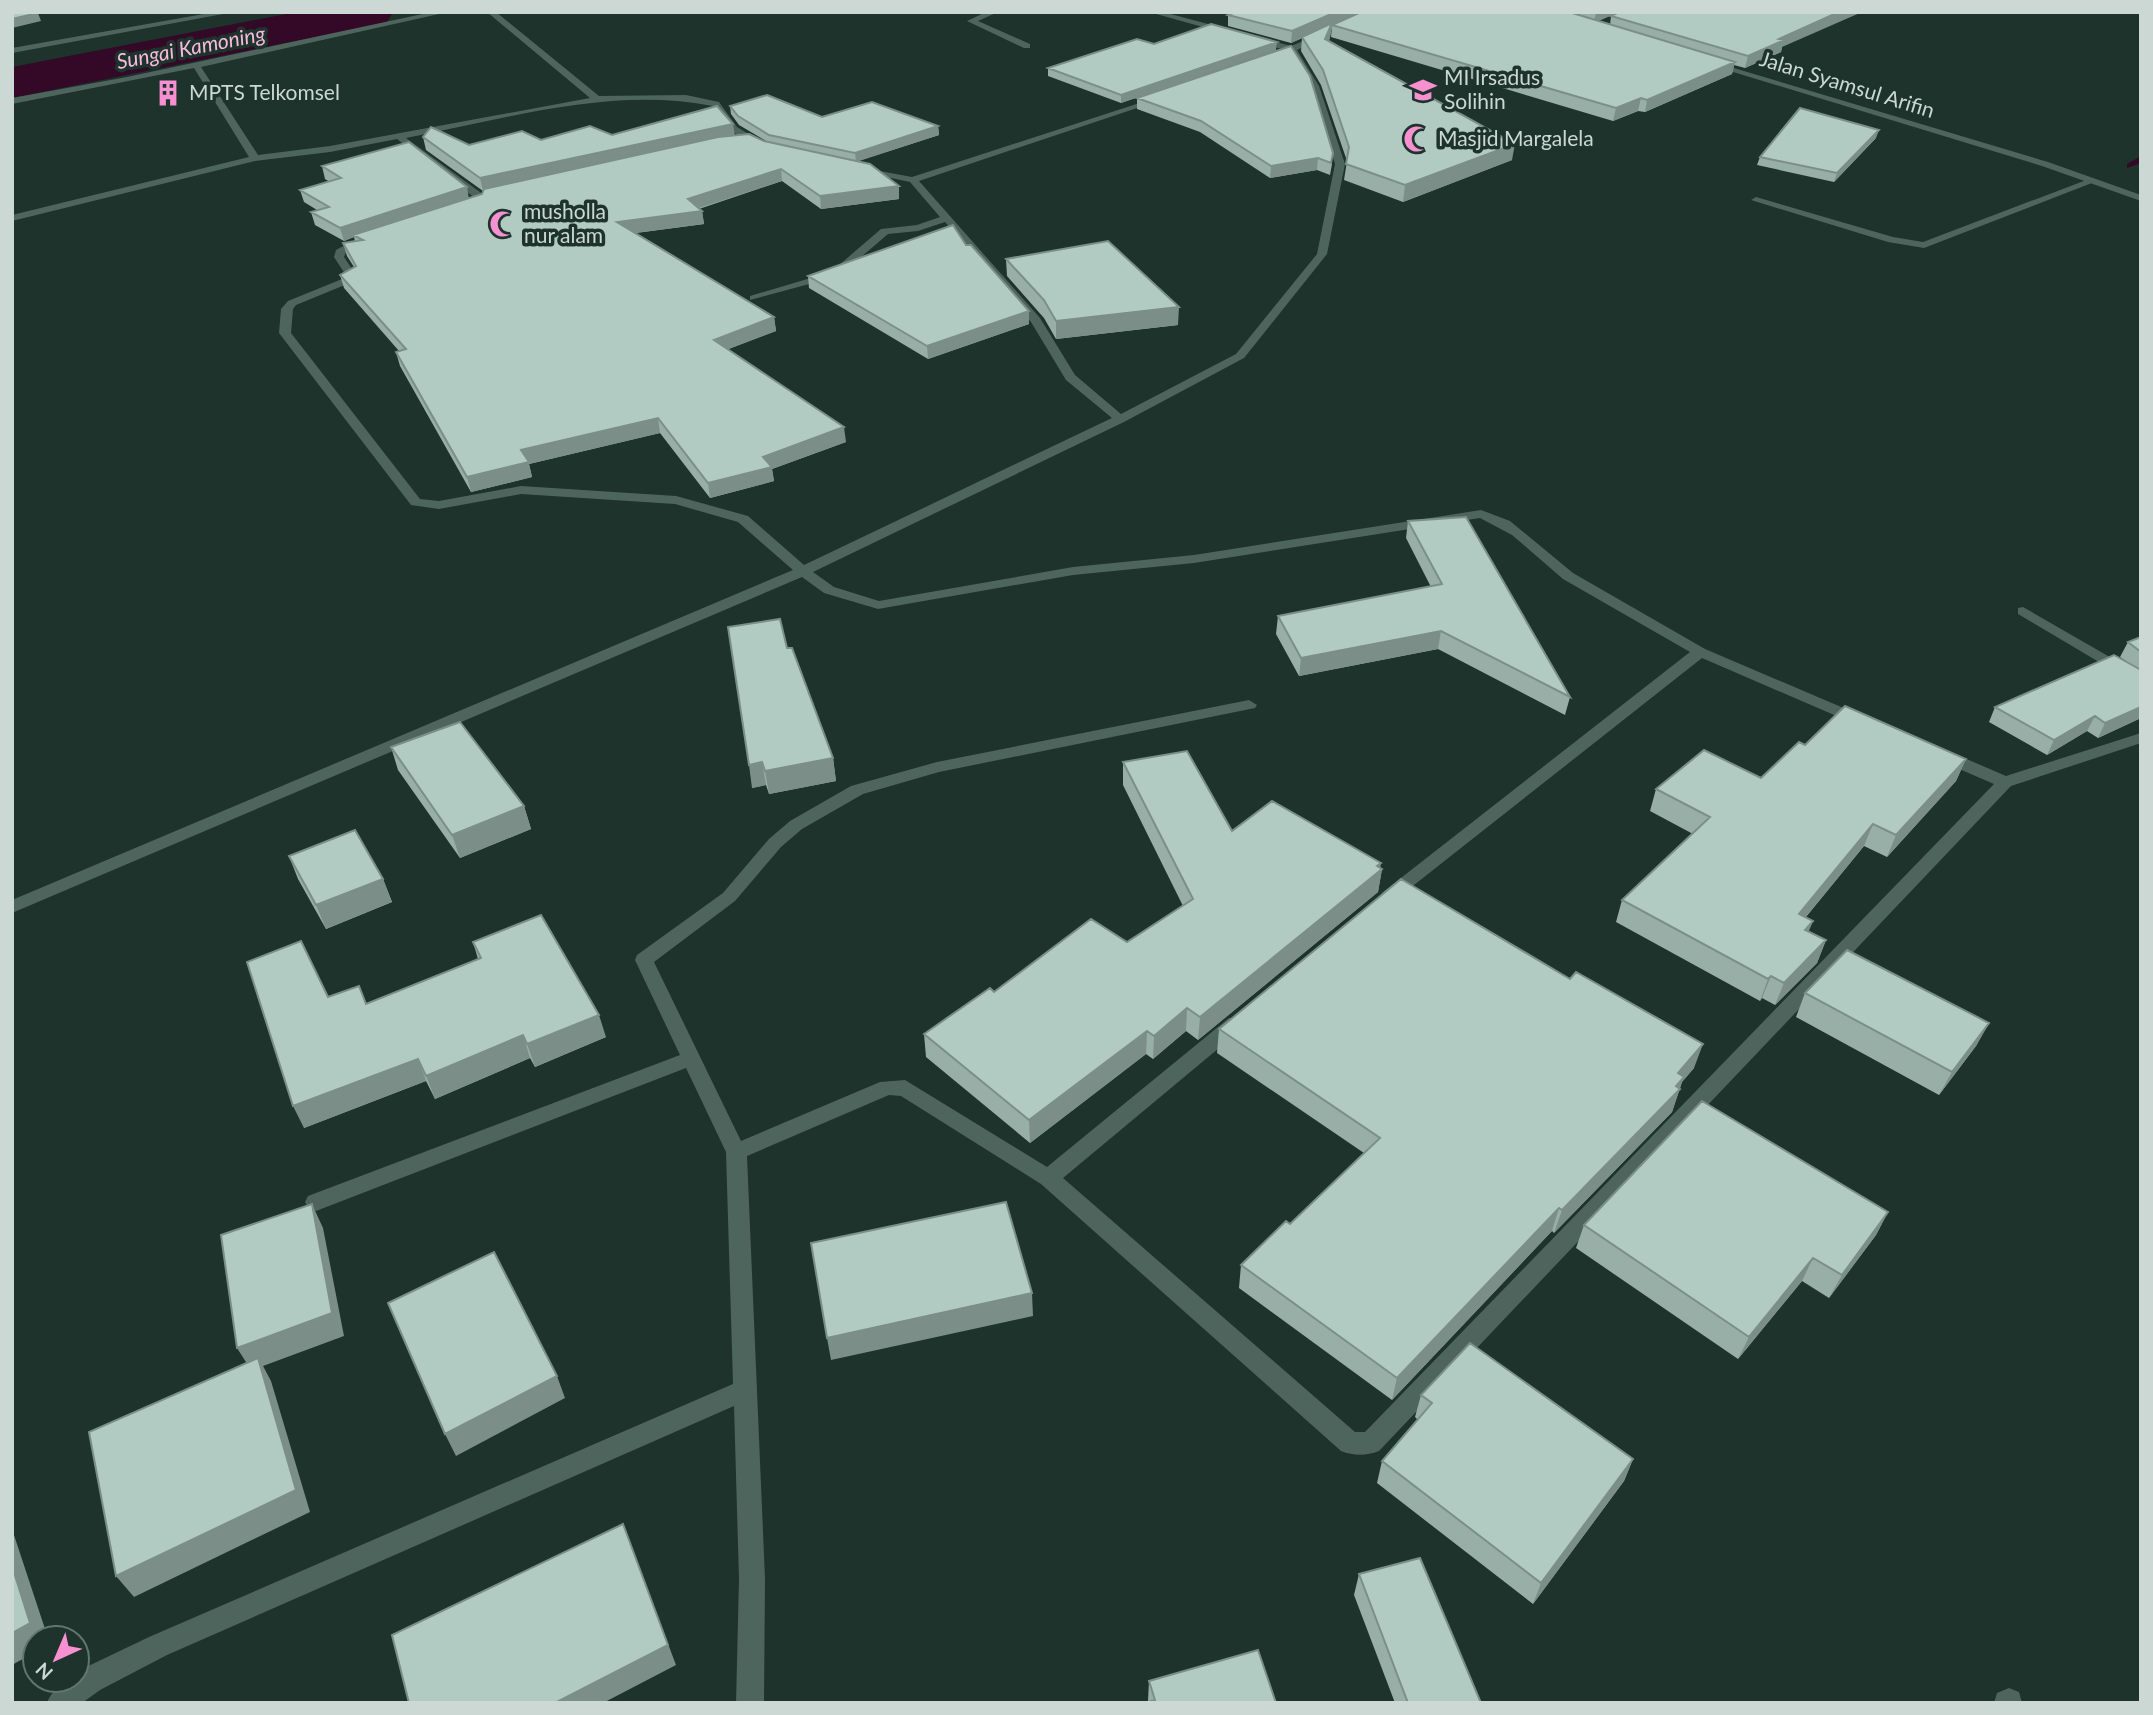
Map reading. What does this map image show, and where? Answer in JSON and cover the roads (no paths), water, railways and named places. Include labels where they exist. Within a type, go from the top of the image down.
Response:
[{"type":"street","points":[[12,51],[230,12]]},
{"type":"street","points":[[12,101],[444,12]]},
{"type":"street","points":[[491,12],[597,99]]},
{"type":"street","points":[[994,12],[971,21],[1027,46]]},
{"type":"street","points":[[12,907],[803,571],[1120,419],[1240,356],[1322,254],[1340,164],[1315,86],[1292,49],[1153,12]]},
{"type":"street","points":[[1278,57],[1339,26]]},
{"type":"street","name":"Jalan Syamsul Arifin","points":[[1700,59],[2045,164],[2141,198]]},
{"type":"street","points":[[196,65],[255,158]]},
{"type":"street","points":[[845,165],[913,180],[1167,96]]},
{"type":"street","points":[[12,218],[255,158],[330,149],[597,99],[686,98],[716,104],[734,129],[777,151]]},
{"type":"street","points":[[398,136],[487,195],[480,202],[459,211]]},
{"type":"street","points":[[730,143],[753,140]]},
{"type":"street","points":[[913,180],[1036,320],[1070,377],[1120,419]]},
{"type":"street","points":[[1756,200],[1892,240],[1924,245],[2092,181]]},
{"type":"street","points":[[754,298],[835,274],[885,231],[919,228],[947,218]]},
{"type":"street","points":[[373,237],[352,243],[341,250],[339,257],[353,278],[292,303],[287,309],[285,333],[416,502],[439,505],[521,490],[676,500],[743,519],[829,590],[878,604],[1073,571],[1194,559],[1481,514],[1495,517],[1512,528],[1566,574],[1700,652],[1878,728]]},
{"type":"street","points":[[2023,611],[2141,682]]},
{"type":"street","points":[[1376,906],[1461,836],[1700,652]]},
{"type":"street","points":[[750,1703],[752,1579],[736,1152],[644,960],[729,897],[775,843],[796,825],[857,790],[937,767],[1249,705]]},
{"type":"street","points":[[736,1152],[887,1087],[905,1088],[1048,1178],[1350,1443],[1370,1443],[2005,782],[2141,738]]},
{"type":"street","points":[[1928,750],[2005,782]]},
{"type":"street","points":[[1048,1178],[1249,1012]]},
{"type":"street","points":[[316,1202],[692,1058]]},
{"type":"street","points":[[60,1703],[90,1680],[158,1646],[746,1389]]},
{"type":"waterway","name":"Sungai Kamoning","points":[[12,83],[370,12]]},
{"type":"waterway","points":[[2130,166],[2141,159]]},
{"type":"place","name":"MI Irsadus Solihin","points":[[1423,90]]},
{"type":"place","name":"MPTS Telkomsel","points":[[168,93]]},
{"type":"place","name":"Masjid Margalela","points":[[1417,139]]},
{"type":"place","name":"musholla nur alam","points":[[503,224]]}]
